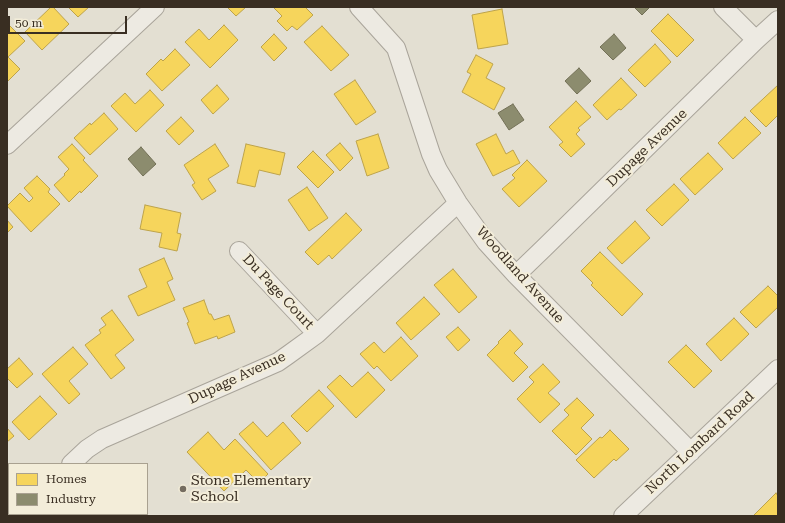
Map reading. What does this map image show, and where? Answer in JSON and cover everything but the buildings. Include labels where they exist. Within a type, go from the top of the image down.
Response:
[{"type":"street","points":[[7,145],[155,7]]},
{"type":"street","name":"Woodland Avenue","points":[[359,7],[396,48],[431,154],[438,170],[458,203],[486,242],[516,275],[691,452]]},
{"type":"street","points":[[723,7],[756,40]]},
{"type":"street","name":"Dupage Avenue","points":[[516,275],[778,20]]},
{"type":"street","name":"Dupage Avenue","points":[[72,463],[87,449],[102,439],[278,362],[317,334],[458,203]]},
{"type":"street","name":"Du Page Court","points":[[239,251],[317,334]]},
{"type":"street","name":"North Lombard Road","points":[[623,516],[778,369]]},
{"type":"green space","points":[[66,515],[112,515],[111,516],[65,516]]},
{"type":"place","name":"Stone Elementary School","points":[[183,489]]}]
